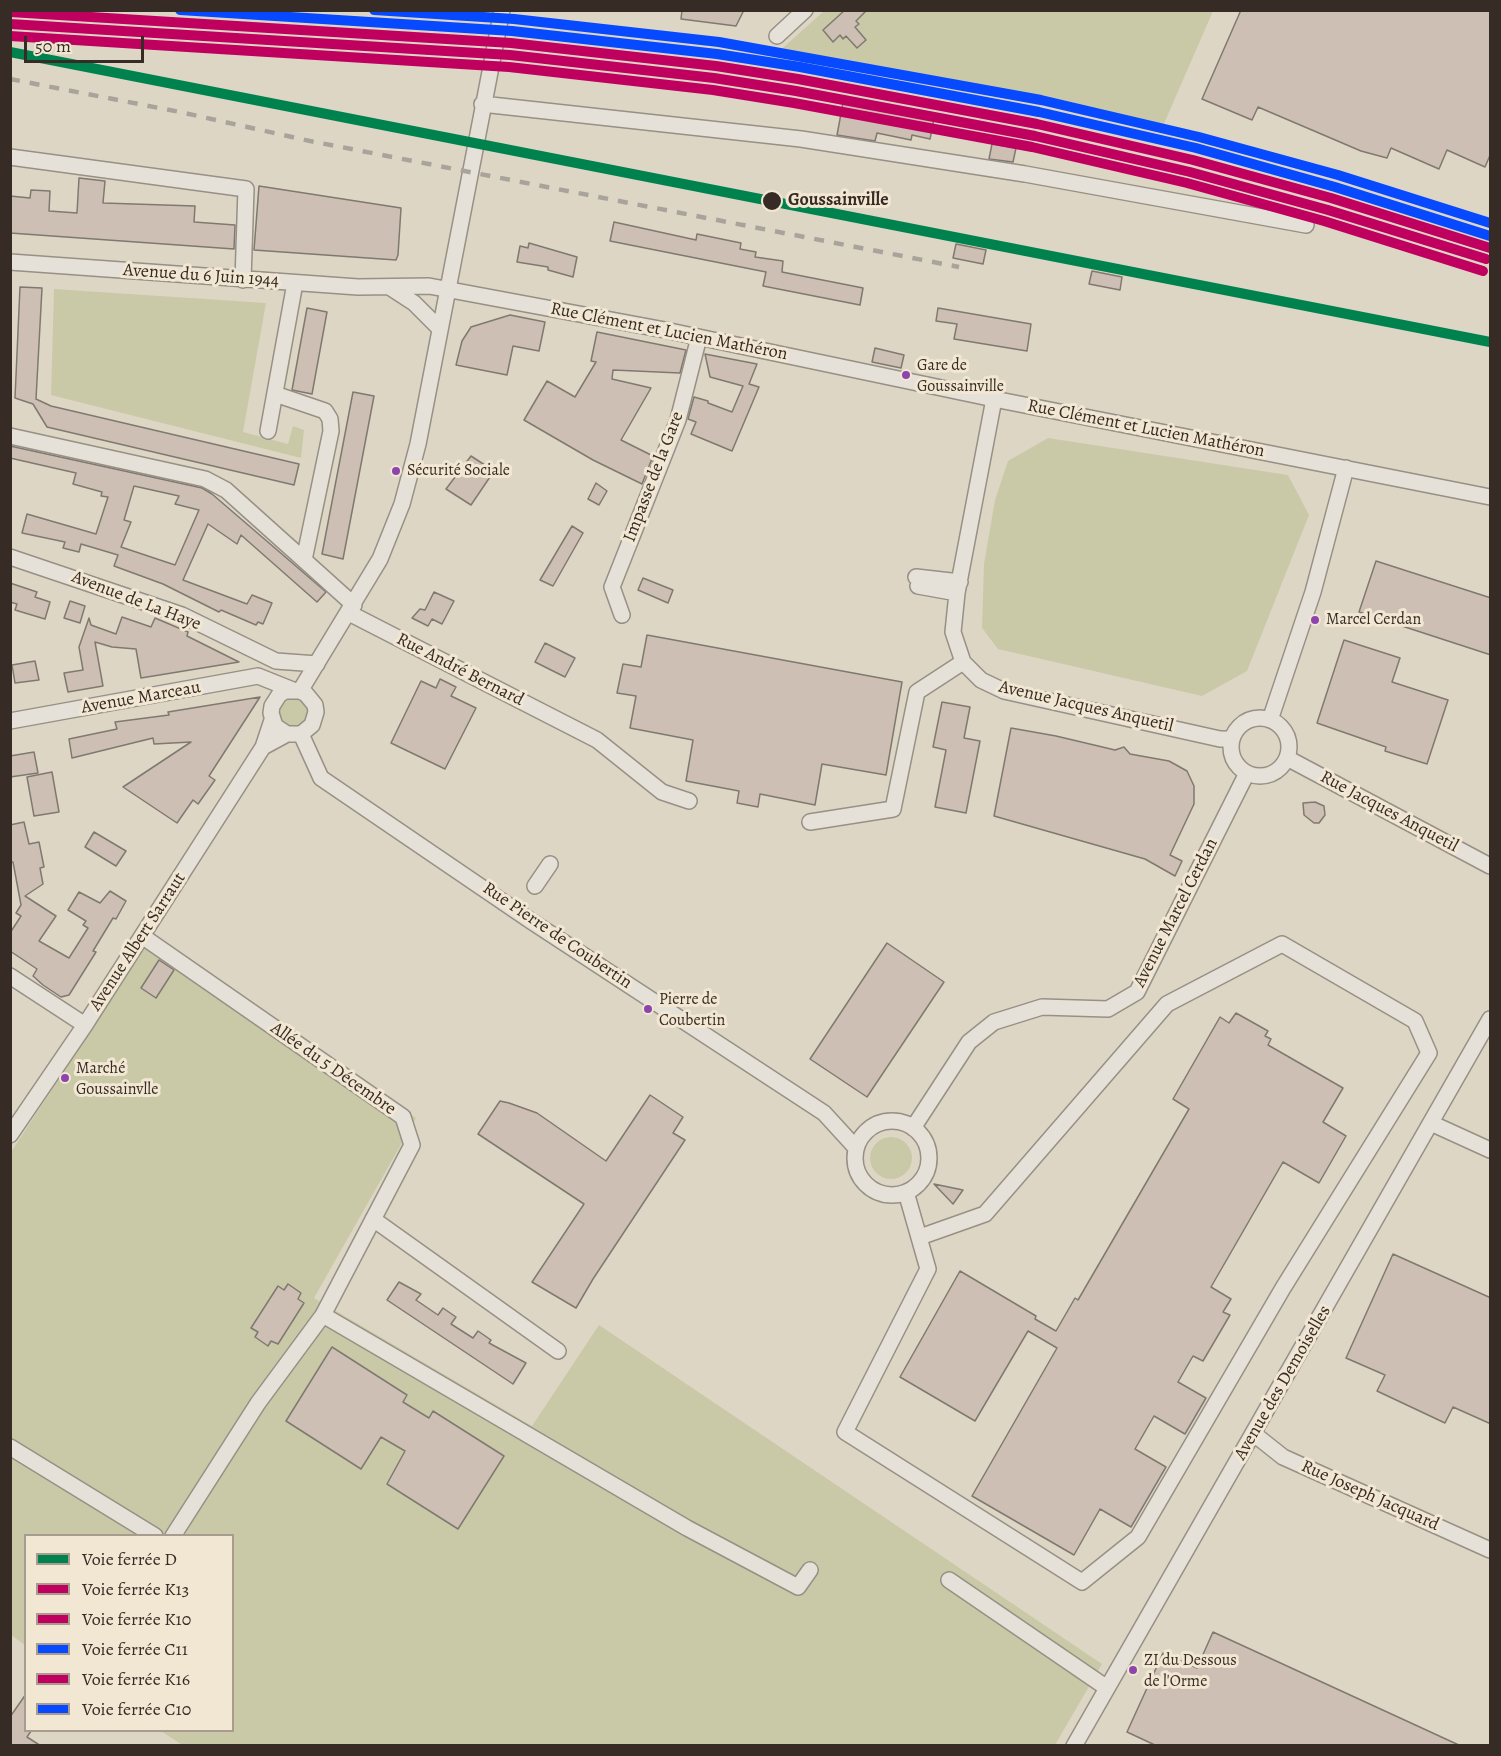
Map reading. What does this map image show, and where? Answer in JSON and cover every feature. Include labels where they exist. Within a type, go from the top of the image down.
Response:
[{"type":"street","points":[[258,654],[264,678],[274,700],[285,691],[296,690],[317,664],[380,559],[402,504],[418,444],[502,10]]},
{"type":"street","points":[[777,36],[805,10]]},
{"type":"street","points":[[482,105],[801,139],[1025,174],[1306,225]]},
{"type":"street","points":[[10,157],[246,189],[243,280]]},
{"type":"street","name":"Avenue du 6 Juin 1944","points":[[10,262],[243,280],[391,288],[429,286],[448,289]]},
{"type":"street","points":[[268,431],[295,283]]},
{"type":"street","points":[[391,288],[414,303],[439,328]]},
{"type":"street","name":"Rue Clément et Lucien Mathéron","points":[[448,289],[1491,497]]},
{"type":"street","name":"Impasse de la Gare","points":[[622,615],[612,587],[678,420],[699,338]]},
{"type":"street","points":[[275,394],[326,411],[330,420],[331,431],[304,560]]},
{"type":"street","name":"Avenue Jacques Anquetil","points":[[994,399],[958,588],[953,632],[963,662],[981,680],[1004,691],[1220,739],[1232,739]]},
{"type":"street","name":"Rue André Bernard","points":[[10,436],[205,479],[226,490],[304,560],[351,609],[597,740],[662,792],[689,801]]},
{"type":"street","points":[[1270,720],[1313,592],[1346,468]]},
{"type":"street","name":"Avenue de La Haye","points":[[10,557],[182,615],[276,661],[317,664]]},
{"type":"street","points":[[916,581],[958,588]]},
{"type":"street","points":[[810,822],[893,808],[917,692],[963,662]]},
{"type":"street","points":[[264,678],[312,698],[316,712],[312,725],[294,734],[280,731],[272,720]]},
{"type":"street","name":"Avenue Marceau","points":[[10,722],[264,678]]},
{"type":"street","name":"Avenue Albert Sarraut","points":[[10,1135],[85,1025],[263,747],[272,720],[274,700]]},
{"type":"street","points":[[1251,720],[1270,720],[1278,724],[1288,740],[1287,758],[1274,772],[1256,776],[1247,773],[1233,759],[1232,739],[1243,724],[1251,720]]},
{"type":"street","name":"Avenue Albert Sarraut","points":[[263,747],[294,734]]},
{"type":"street","name":"Rue Pierre de Coubertin","points":[[294,734],[321,778],[531,921],[824,1113],[856,1148]]},
{"type":"street","name":"Rue Jacques Anquetil","points":[[1287,758],[1491,866]]},
{"type":"street","name":"Avenue Marcel Cerdan","points":[[913,1128],[969,1042],[994,1022],[1042,1007],[1108,1009],[1137,992],[1247,773]]},
{"type":"street","points":[[535,886],[550,864]]},
{"type":"street","name":"Allée du 5 Décembre","points":[[142,936],[403,1117],[412,1145],[323,1315],[258,1404],[174,1534]]},
{"type":"street","points":[[906,1192],[928,1269],[845,1432],[1082,1582],[1138,1537],[1283,1288],[1429,1053],[1414,1021],[1282,944],[1167,1004],[985,1214],[920,1238]]},
{"type":"street","points":[[10,976],[85,1025]]},
{"type":"street","name":"Avenue des Demoiselles","points":[[1074,1746],[1433,1124],[1491,1019]]},
{"type":"street","points":[[891,1120],[913,1128],[926,1145],[927,1167],[923,1178],[906,1192],[883,1194],[872,1189],[857,1171],[856,1148],[861,1137],[879,1123],[891,1120]]},
{"type":"street","points":[[1433,1124],[1491,1150]]},
{"type":"street","points":[[374,1219],[558,1351]]},
{"type":"street","points":[[323,1315],[687,1528],[798,1587],[810,1570]]},
{"type":"street","name":"Rue Joseph Jacquard","points":[[1254,1434],[1283,1457],[1491,1550]]},
{"type":"street","points":[[10,1447],[152,1534]]},
{"type":"street","points":[[949,1580],[1107,1688]]},
{"type":"green space","points":[[824,11],[1213,11],[1163,126],[776,54]]},
{"type":"green space","points":[[54,289],[266,303],[243,432],[288,444],[293,426],[304,430],[301,458],[51,395]]},
{"type":"green space","points":[[1048,438],[1288,475],[1309,515],[1247,671],[1202,696],[998,649],[982,628],[984,564],[995,500],[1008,461]]},
{"type":"green space","points":[[294,699],[304,703],[308,713],[304,723],[294,727],[284,723],[280,713],[284,703]]},
{"type":"green space","points":[[152,937],[416,1118],[314,1298],[532,1426],[599,1325],[1102,1664],[1055,1745],[184,1746],[163,1732],[234,1732],[234,1534],[24,1534],[24,1644],[11,1635],[11,1152]]},
{"type":"green space","points":[[891,1137],[899,1138],[906,1143],[911,1150],[911,1166],[906,1173],[899,1178],[891,1179],[883,1178],[876,1173],[871,1166],[870,1158],[871,1150],[876,1143],[883,1138]]},
{"type":"building","points":[[682,10],[744,10],[736,26],[681,19]]},
{"type":"building","points":[[845,10],[867,10],[856,21],[859,24],[855,27],[866,40],[857,48],[846,36],[843,39],[840,35],[833,42],[823,30]]},
{"type":"building","points":[[1241,10],[1491,10],[1491,153],[1485,167],[1447,150],[1439,169],[1391,148],[1387,158],[1361,151],[1258,107],[1252,120],[1202,99]]},
{"type":"building","points":[[843,103],[934,119],[930,139],[912,135],[911,140],[877,133],[875,141],[837,135]]},
{"type":"building","points":[[992,144],[1016,148],[1013,162],[989,159]]},
{"type":"building","points":[[79,178],[105,181],[103,203],[195,206],[194,222],[235,225],[234,249],[10,233],[10,196],[30,198],[31,190],[50,191],[49,211],[77,213]]},
{"type":"building","points":[[259,186],[401,208],[396,260],[254,250]]},
{"type":"building","points":[[614,222],[696,240],[697,234],[741,243],[740,249],[756,252],[755,257],[783,261],[782,272],[863,288],[860,305],[763,286],[766,272],[610,241]]},
{"type":"building","points":[[529,243],[577,257],[573,277],[548,270],[548,267],[517,262],[520,246],[528,248]]},
{"type":"building","points":[[956,244],[986,250],[983,264],[953,258]]},
{"type":"building","points":[[1092,271],[1122,277],[1120,290],[1089,284]]},
{"type":"building","points":[[20,287],[42,288],[36,399],[51,406],[299,464],[294,485],[47,427],[33,404],[15,398]]},
{"type":"building","points":[[307,308],[327,312],[312,394],[292,390]]},
{"type":"building","points":[[938,308],[1031,324],[1027,351],[954,339],[957,324],[936,321]]},
{"type":"building","points":[[510,315],[545,322],[539,351],[513,346],[507,375],[456,365],[462,341],[471,327]]},
{"type":"building","points":[[597,332],[686,350],[680,373],[613,370],[612,379],[651,388],[621,440],[653,456],[642,484],[593,460],[524,420],[547,381],[575,397],[596,362],[591,361]]},
{"type":"building","points":[[875,348],[904,355],[901,368],[872,362]]},
{"type":"building","points":[[705,354],[757,364],[749,384],[759,387],[732,451],[691,434],[696,422],[688,419],[694,397],[732,412],[743,386],[710,377]]},
{"type":"building","points":[[353,392],[374,396],[343,559],[322,554]]},
{"type":"building","points":[[10,446],[202,488],[212,494],[326,592],[317,602],[241,535],[237,544],[208,524],[183,580],[247,604],[252,595],[272,603],[263,624],[258,622],[256,625],[221,610],[219,612],[163,584],[114,566],[118,555],[81,544],[79,552],[63,548],[65,542],[22,533],[27,514],[96,534],[108,497],[101,496],[102,492],[73,484],[76,473],[10,458]],"holes":[[[134,486],[179,496],[175,504],[199,510],[175,565],[121,547],[131,522],[124,520]]]},
{"type":"building","points":[[471,456],[494,471],[471,505],[446,489]]},
{"type":"building","points":[[596,483],[607,491],[599,505],[588,499]]},
{"type":"building","points":[[572,526],[583,533],[553,586],[540,580]]},
{"type":"building","points":[[1376,561],[1491,598],[1491,655],[1359,612]]},
{"type":"building","points":[[643,578],[673,590],[668,603],[638,590]]},
{"type":"building","points":[[10,583],[37,592],[35,597],[50,602],[45,619],[15,610],[17,604],[10,602]]},
{"type":"building","points":[[434,592],[454,601],[442,624],[432,619],[428,626],[412,618],[420,609],[425,610]]},
{"type":"building","points":[[70,601],[85,606],[80,623],[64,618]]},
{"type":"building","points":[[122,617],[151,627],[155,618],[188,632],[187,636],[239,662],[141,678],[136,649],[112,647],[95,642],[103,686],[68,692],[64,673],[83,670],[79,647],[89,618],[91,625],[116,634]]},
{"type":"building","points":[[647,635],[902,682],[886,775],[822,764],[815,805],[760,794],[758,807],[737,803],[739,791],[686,781],[693,740],[630,728],[636,696],[617,693],[623,664],[641,667]]},
{"type":"building","points":[[1344,640],[1400,658],[1392,682],[1448,700],[1427,764],[1385,751],[1386,747],[1317,723]]},
{"type":"building","points":[[545,643],[575,658],[565,677],[535,662]]},
{"type":"building","points":[[35,661],[39,680],[15,683],[12,665]]},
{"type":"building","points":[[440,679],[456,687],[451,696],[476,708],[445,769],[391,743],[421,681],[436,688]]},
{"type":"building","points":[[260,697],[209,776],[215,780],[198,804],[193,800],[177,823],[123,787],[191,742],[154,744],[153,738],[72,758],[69,739],[117,729],[115,722],[169,715],[168,712]]},
{"type":"building","points":[[942,702],[970,707],[964,738],[980,741],[966,813],[935,807],[946,750],[933,747]]},
{"type":"building","points":[[1011,728],[1115,750],[1124,747],[1130,754],[1169,761],[1187,771],[1194,786],[1194,804],[1170,855],[1182,861],[1175,876],[1145,859],[994,816]]},
{"type":"building","points":[[34,752],[38,773],[10,777],[10,756]]},
{"type":"building","points":[[52,772],[59,812],[34,816],[27,777]]},
{"type":"building","points":[[1315,802],[1324,806],[1325,815],[1319,823],[1314,823],[1304,815],[1303,803]]},
{"type":"building","points":[[24,822],[29,844],[39,842],[44,867],[40,868],[43,884],[25,896],[56,916],[39,941],[69,958],[88,928],[83,925],[86,921],[68,910],[79,892],[100,903],[110,891],[126,901],[116,919],[113,918],[93,951],[96,952],[69,995],[61,997],[33,976],[37,969],[10,951],[10,933],[21,916],[16,913],[21,905],[13,862],[10,862],[10,825]]},
{"type":"building","points":[[94,832],[126,851],[116,866],[85,847]]},
{"type":"building","points":[[887,943],[944,982],[867,1097],[810,1059]]},
{"type":"building","points":[[159,960],[174,970],[156,998],[141,988]]},
{"type":"building","points":[[1236,1013],[1268,1031],[1265,1036],[1271,1039],[1268,1045],[1343,1088],[1323,1122],[1346,1136],[1319,1183],[1283,1162],[1211,1287],[1231,1299],[1223,1312],[1230,1315],[1203,1361],[1193,1356],[1178,1382],[1206,1398],[1185,1434],[1154,1416],[1135,1449],[1166,1467],[1131,1527],[1100,1509],[1074,1555],[972,1496],[1057,1348],[1028,1331],[975,1421],[900,1377],[960,1271],[1036,1316],[1035,1319],[1056,1331],[1075,1298],[1078,1300],[1189,1109],[1173,1099],[1220,1017],[1229,1023]]},
{"type":"building","points":[[650,1095],[683,1117],[673,1133],[685,1140],[576,1308],[532,1282],[584,1204],[478,1134],[500,1101],[537,1113],[606,1161]]},
{"type":"building","points":[[934,1184],[963,1190],[953,1204]]},
{"type":"building","points":[[1393,1254],[1491,1298],[1491,1424],[1453,1407],[1445,1423],[1377,1391],[1385,1375],[1346,1358]]},
{"type":"building","points":[[399,1282],[421,1294],[416,1300],[438,1315],[443,1308],[456,1317],[451,1324],[473,1338],[478,1331],[491,1340],[489,1343],[526,1363],[513,1384],[387,1300]]},
{"type":"building","points":[[288,1284],[301,1293],[298,1299],[304,1303],[278,1344],[271,1341],[268,1346],[255,1337],[258,1332],[251,1328],[278,1286],[284,1290]]},
{"type":"building","points":[[332,1347],[407,1395],[403,1402],[429,1418],[433,1411],[504,1456],[458,1529],[387,1484],[405,1451],[381,1437],[361,1469],[286,1421]]},
{"type":"building","points":[[1213,1632],[1461,1746],[1157,1746],[1127,1732],[1163,1653],[1197,1668]]},
{"type":"building","points":[[24,1697],[24,1732],[30,1732],[27,1737],[41,1746],[10,1746],[10,1717]]},
{"type":"railway","points":[[10,79],[180,112],[310,141],[959,267]]},
{"type":"rail line","name":"C11","points":[[180,10],[512,31],[717,54],[800,67],[1039,112],[1196,148],[1335,187],[1490,236]]},
{"type":"rail line","name":"C10","points":[[374,10],[514,19],[719,42],[1041,100],[1199,137],[1338,175],[1490,223]]},
{"type":"rail line","name":"K13","points":[[10,12],[511,43],[716,66],[798,79],[1037,124],[1193,160],[1331,198],[1490,248]]},
{"type":"rail line","name":"K10","points":[[10,24],[510,55],[714,78],[796,91],[1035,136],[1190,172],[1328,210],[1486,259]]},
{"type":"rail line","name":"K16","points":[[10,36],[509,67],[713,90],[1032,147],[1187,183],[1324,221],[1483,271]]},
{"type":"rail line","name":"D","points":[[10,52],[1490,342]]},
{"type":"place","name":"Goussainville","points":[[772,201]]},
{"type":"place","name":"Gare de Goussainville","points":[[906,375]]},
{"type":"place","name":"Sécurité Sociale","points":[[396,471]]},
{"type":"place","name":"Marcel Cerdan","points":[[1315,620]]},
{"type":"place","name":"Pierre de Coubertin","points":[[648,1009]]},
{"type":"place","name":"Marché Goussainvlle","points":[[65,1078]]},
{"type":"place","name":"ZI du Dessous de l'Orme","points":[[1133,1670]]}]
